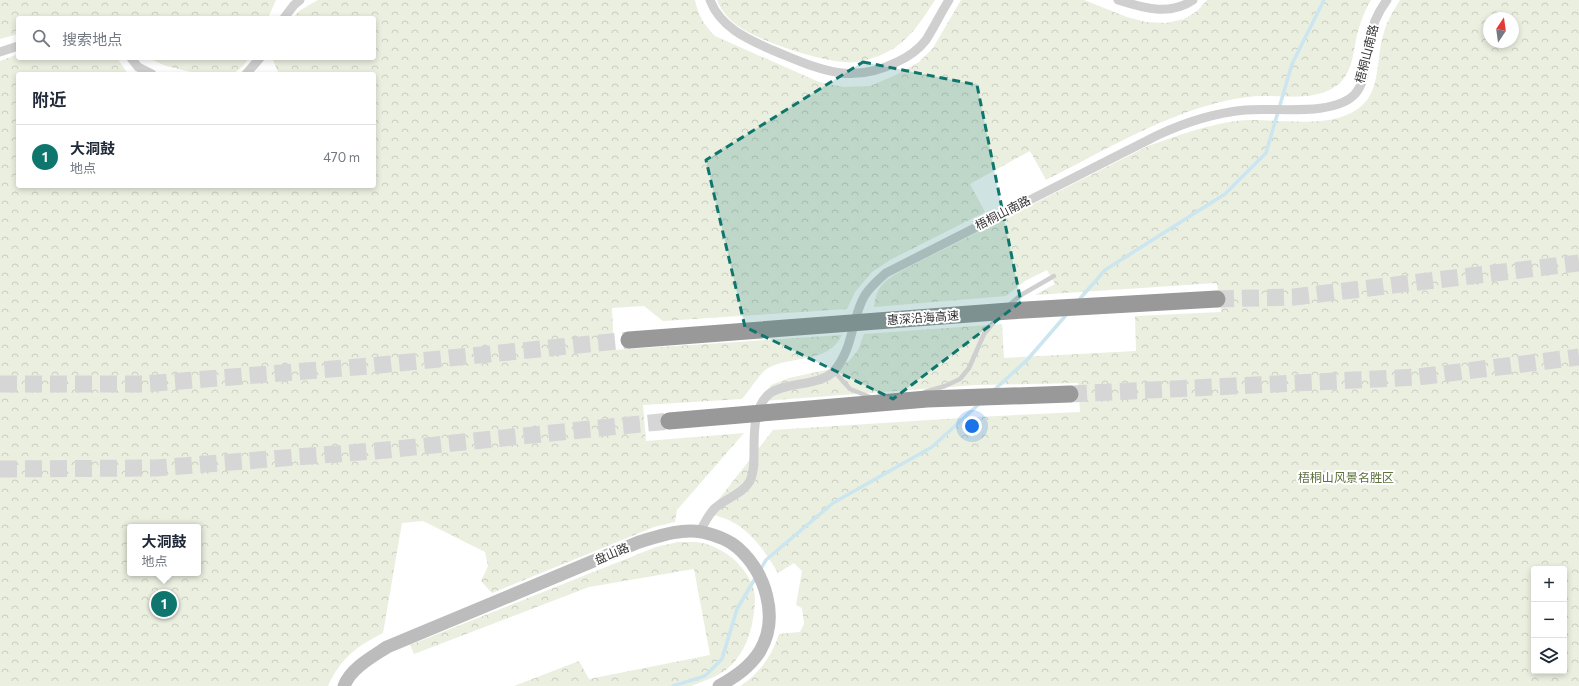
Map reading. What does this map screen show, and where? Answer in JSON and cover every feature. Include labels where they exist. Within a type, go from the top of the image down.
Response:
[{"type":"highway","name":"惠深沿海高速","points":[[629,340],[1009,311],[1217,299]]},
{"type":"highway","points":[[668,421],[926,399],[1070,394]]},
{"type":"main road","name":"盘山路","points":[[344,686],[356,670],[369,659],[387,648],[639,542],[668,534],[700,532],[720,537],[737,547],[751,562],[762,581],[768,606],[769,621],[766,636],[760,650],[750,663],[736,676],[719,686]]},
{"type":"street","points":[[286,16],[300,0]]},
{"type":"street","points":[[710,0],[719,18],[733,30],[752,42],[816,68],[835,73],[854,74],[872,71],[888,66],[903,59],[916,50],[925,40],[949,0]]},
{"type":"street","points":[[1118,0],[1147,8],[1162,10],[1176,8],[1193,0]]},
{"type":"street","name":"梧桐山南路","points":[[834,371],[852,337],[864,296],[872,285],[886,273],[1158,135],[1200,118],[1246,110],[1298,109],[1331,106],[1354,95],[1361,85],[1364,74],[1371,32],[1379,13],[1387,0]]},
{"type":"street","points":[[0,52],[16,47]]},
{"type":"street","points":[[133,60],[138,67],[148,72]]},
{"type":"street","points":[[248,72],[258,60]]},
{"type":"street","points":[[700,532],[705,521],[715,508],[740,492],[750,481],[754,469],[757,412],[762,402],[771,393],[825,377],[834,371]]},
{"type":"lane","points":[[834,371],[850,389],[868,397],[887,400],[905,398],[945,386],[960,379],[969,368],[984,334],[1002,311],[1021,295],[1054,276]]},
{"type":"highlighted area","points":[[863,62],[977,85],[1021,302],[893,399],[745,327],[706,160]]},
{"type":"green space","points":[[0,0],[276,0],[269,16],[16,16],[16,35],[0,39]]},
{"type":"green space","points":[[318,0],[695,0],[702,20],[715,36],[819,82],[844,87],[870,86],[896,75],[919,62],[933,48],[961,0],[1084,0],[1127,17],[1146,22],[1166,23],[1184,19],[1197,11],[1207,0],[1371,0],[1360,23],[1348,72],[1339,84],[1331,89],[1322,93],[1292,97],[1246,97],[1205,106],[1181,114],[1136,134],[1046,180],[1030,151],[970,184],[985,212],[890,260],[872,272],[855,292],[847,309],[663,321],[644,306],[612,308],[614,350],[842,335],[836,344],[828,351],[809,358],[788,361],[768,368],[758,378],[742,399],[643,405],[646,441],[744,433],[677,510],[675,522],[654,527],[492,593],[481,581],[488,566],[485,552],[423,521],[402,523],[383,633],[357,648],[350,654],[338,668],[328,686],[0,686],[0,61],[16,55],[16,60],[118,60],[127,72],[16,72],[16,188],[376,188],[376,72],[278,72],[273,60],[376,60],[376,16],[295,16],[299,11]]},
{"type":"green space","points":[[717,0],[935,0],[908,37],[893,49],[867,60],[845,62],[813,56],[761,39],[734,23],[723,11]]},
{"type":"green space","name":"梧桐山风景名胜区","points":[[1400,0],[1579,0],[1579,686],[740,686],[753,676],[764,664],[773,650],[779,634],[800,632],[804,624],[802,608],[796,605],[802,571],[794,563],[778,573],[760,546],[749,534],[736,524],[708,513],[773,430],[1080,412],[1078,383],[976,385],[762,401],[765,393],[771,385],[789,378],[835,368],[849,361],[858,350],[864,334],[1002,324],[1004,358],[1136,351],[1135,316],[1221,312],[1217,283],[1035,295],[1055,284],[1047,270],[1025,281],[1006,296],[874,307],[875,299],[880,287],[894,275],[1148,146],[1192,131],[1236,121],[1324,121],[1355,111],[1367,100],[1374,85],[1382,40],[1389,20]]},
{"type":"green space","points":[[152,60],[248,60],[236,72],[191,72],[166,66]]},
{"type":"green space","points":[[678,542],[696,542],[723,551],[738,563],[749,579],[754,591],[755,601],[751,630],[740,655],[724,672],[710,679],[691,686],[514,686],[579,661],[589,679],[710,655],[694,569],[589,587],[414,654],[410,645],[656,547]]},
{"type":"waterway","points":[[1078,301],[1105,270],[1225,194],[1266,153],[1292,64],[1324,0]]},
{"type":"waterway","points":[[993,391],[1027,360],[1067,314]]},
{"type":"waterway","points":[[760,570],[766,560],[833,503],[932,447],[979,404]]},
{"type":"waterway","points":[[673,686],[705,676],[722,659],[737,609],[756,577]]},
{"type":"tunnel","points":[[1217,299],[1294,297],[1579,263]]},
{"type":"tunnel","points":[[0,384],[143,384],[370,366],[629,340]]},
{"type":"tunnel","points":[[1070,394],[1418,377],[1579,357]]},
{"type":"tunnel","points":[[0,469],[156,468],[386,450],[669,421]]},
{"type":"place","name":"大洞鼓","points":[[164,604]]}]
